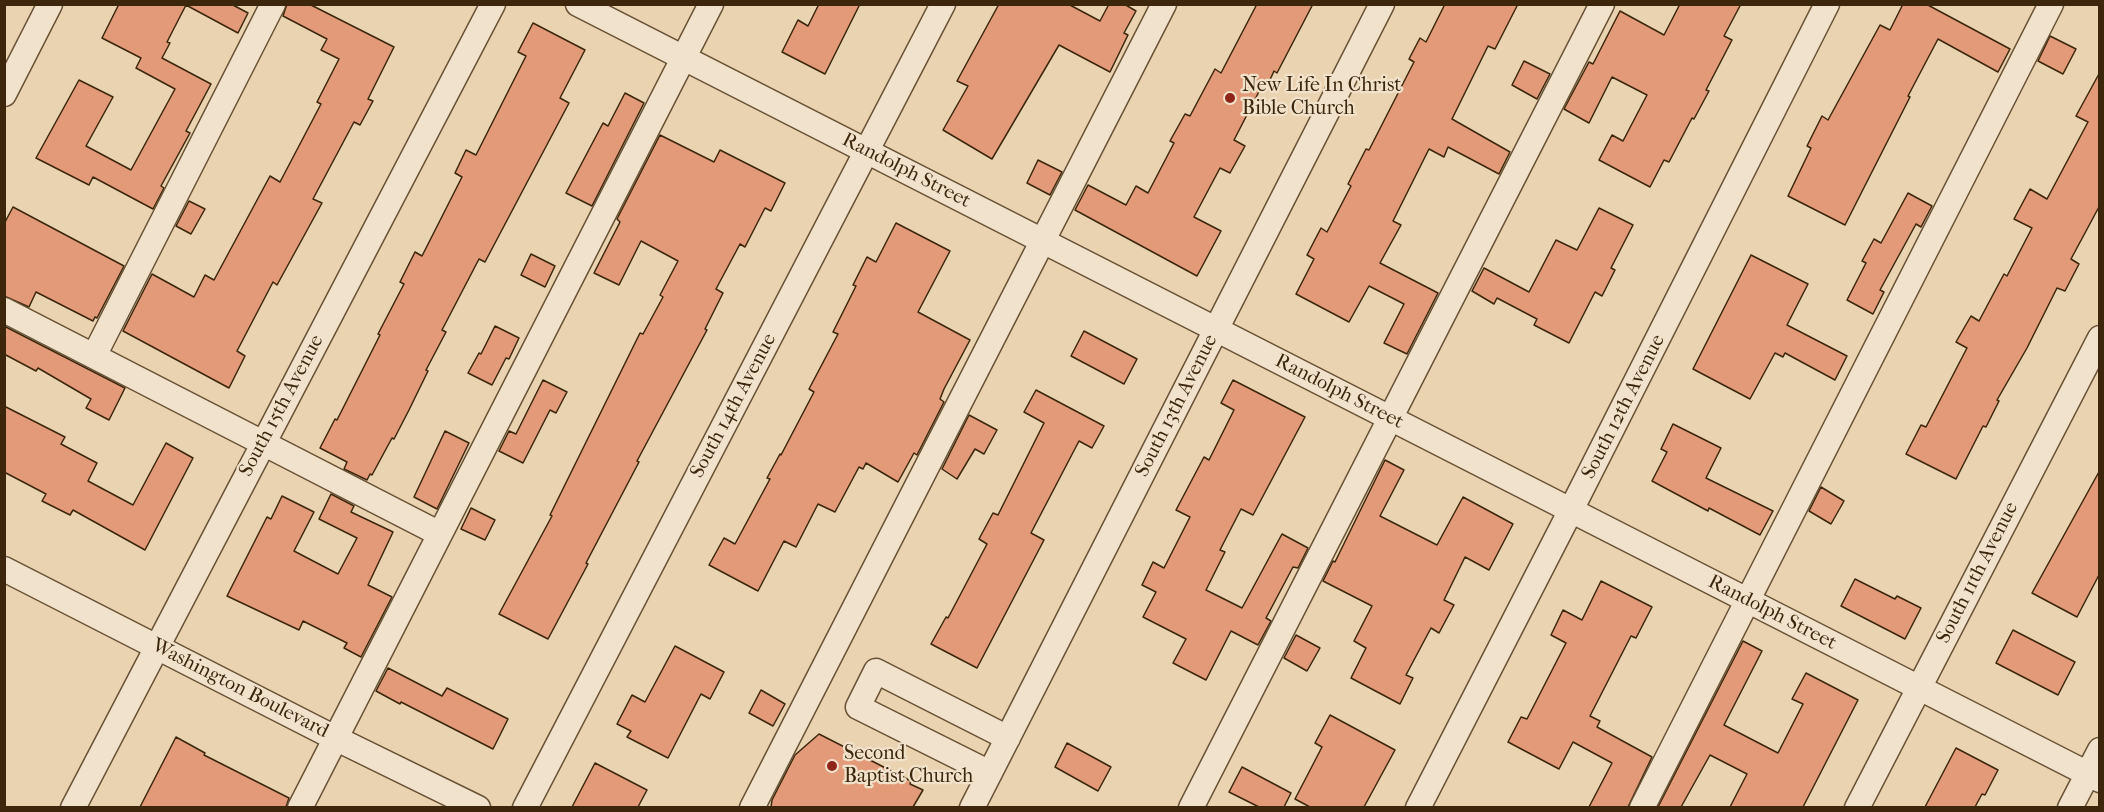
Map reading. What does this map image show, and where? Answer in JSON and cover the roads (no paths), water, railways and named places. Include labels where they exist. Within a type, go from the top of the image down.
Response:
[{"type":"street","points":[[4,94],[50,4]]},
{"type":"street","points":[[94,357],[273,4]]},
{"type":"street","name":"South 15th Avenue","points":[[73,807],[493,4]]},
{"type":"street","name":"Randolph Street","points":[[579,4],[2093,777]]},
{"type":"street","points":[[300,807],[711,4]]},
{"type":"street","name":"South 14th Avenue","points":[[525,807],[943,4]]},
{"type":"street","points":[[752,807],[1164,4]]},
{"type":"street","name":"South 13th Avenue","points":[[972,807],[1382,4]]},
{"type":"street","points":[[1191,807],[1602,4]]},
{"type":"street","name":"South 12th Avenue","points":[[1418,807],[1827,4]]},
{"type":"street","points":[[1642,807],[2051,4]]},
{"type":"street","points":[[4,310],[440,534]]},
{"type":"street","name":"South 11th Avenue","points":[[1857,807],[2097,348]]},
{"type":"street","name":"Washington Boulevard","points":[[4,569],[335,738],[478,807]]},
{"type":"street","points":[[990,774],[858,707],[876,671],[1008,738]]},
{"type":"street","points":[[2070,807],[2093,777],[2100,750]]},
{"type":"place","name":"New Life In Christ Bible Church","points":[[1230,98]]},
{"type":"place","name":"Second Baptist Church","points":[[832,766]]}]
